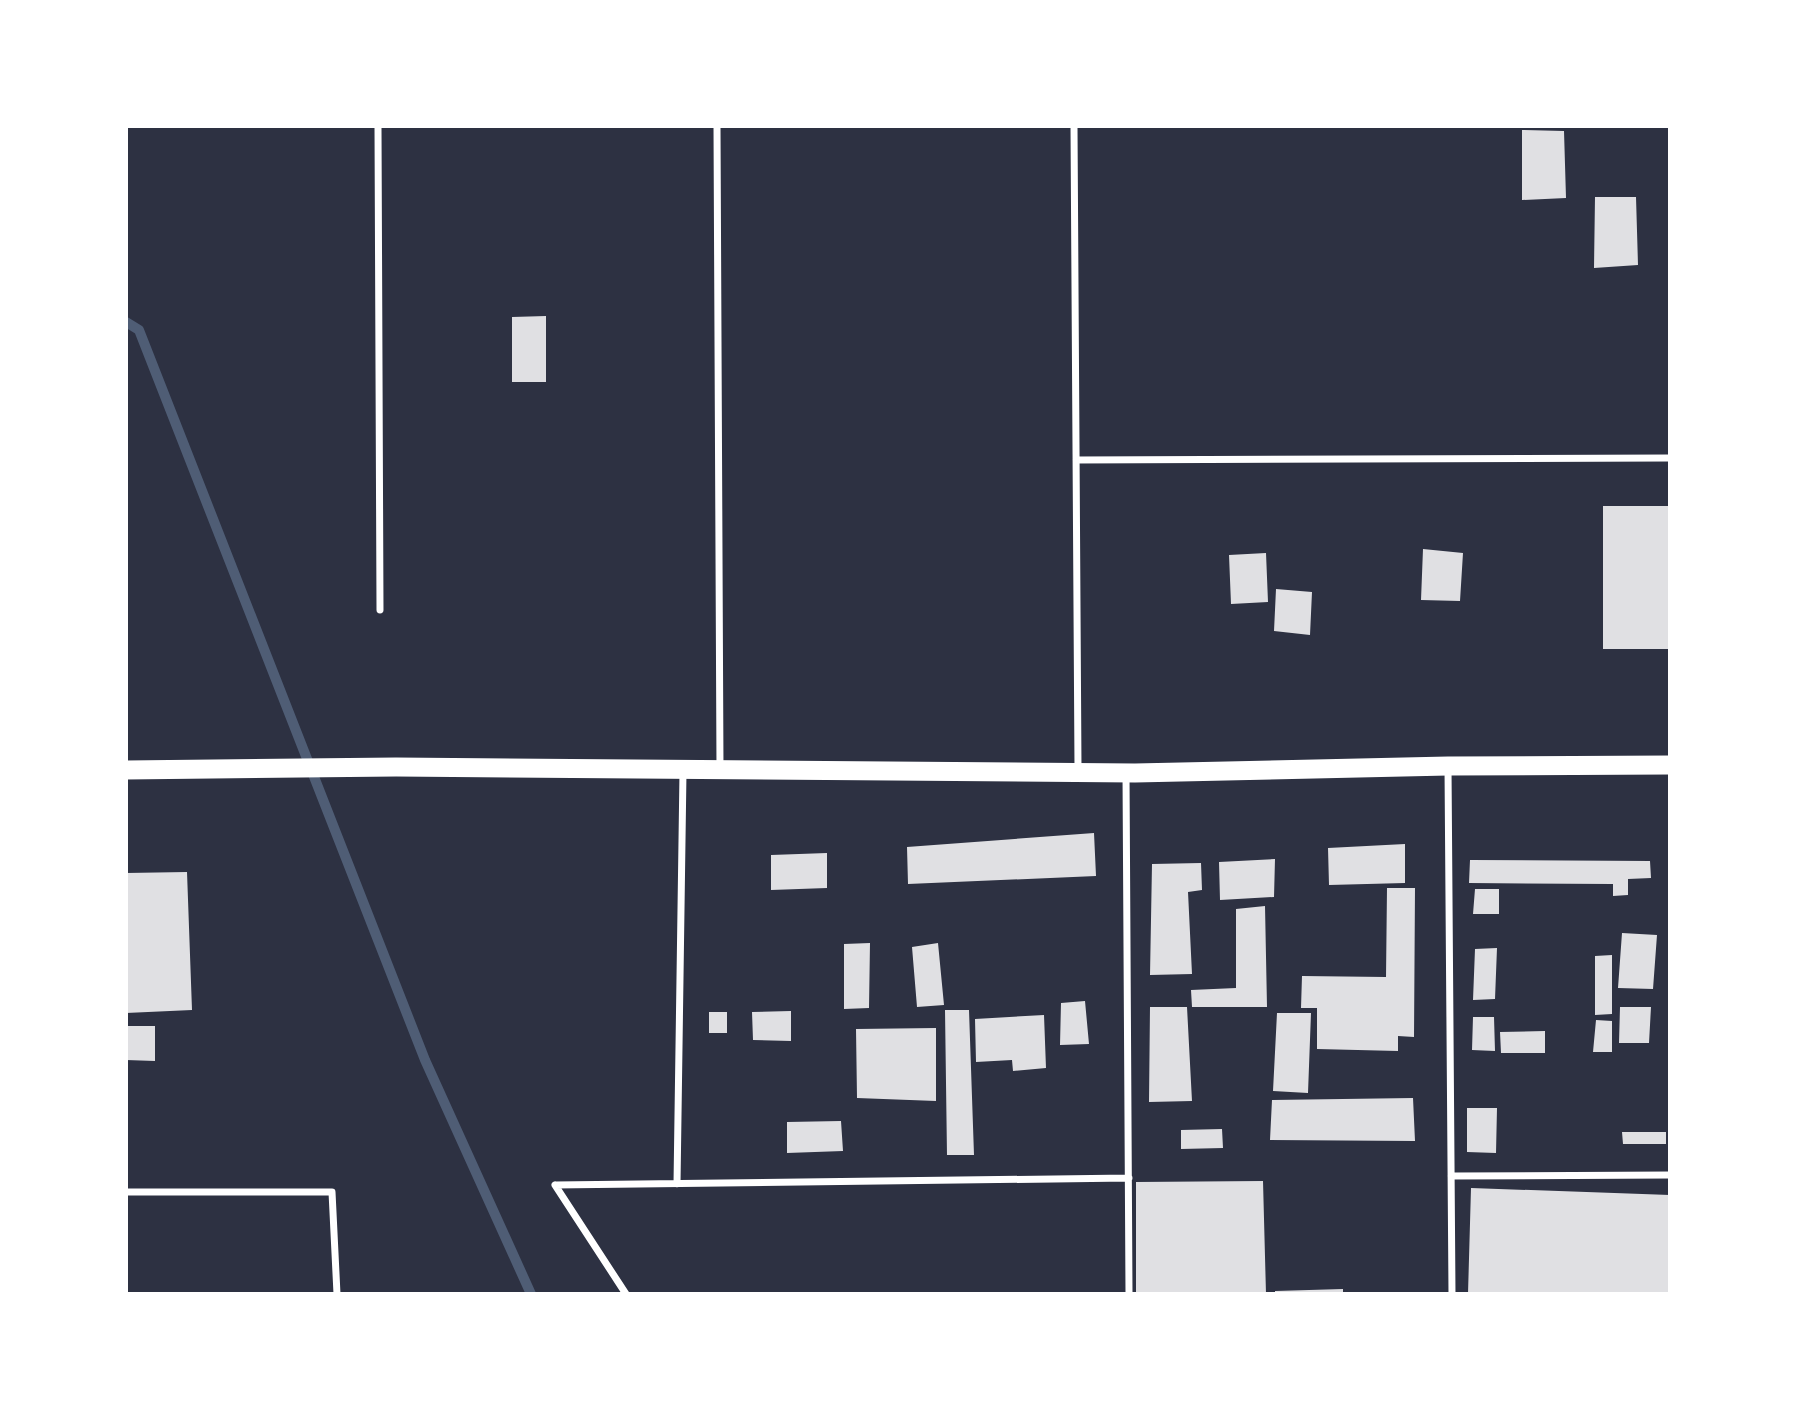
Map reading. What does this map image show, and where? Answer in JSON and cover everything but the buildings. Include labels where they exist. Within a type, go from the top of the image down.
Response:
[{"type":"highway","points":[[126,770],[396,767],[1126,772],[1670,765]]},
{"type":"street","points":[[378,126],[380,610]]},
{"type":"street","points":[[716,126],[720,770]]},
{"type":"street","points":[[1074,126],[1078,771]]},
{"type":"street","points":[[1076,460],[1670,458]]},
{"type":"street","points":[[1448,766],[1452,1294]]},
{"type":"street","points":[[677,1184],[683,770]]},
{"type":"street","points":[[1126,772],[1129,1294]]},
{"type":"street","points":[[1451,1176],[1670,1175]]},
{"type":"street","points":[[626,1294],[555,1185],[1129,1178]]},
{"type":"street","points":[[126,1192],[332,1192],[337,1294]]},
{"type":"waterway","points":[[126,322],[139,330],[425,1060],[531,1294]]}]
